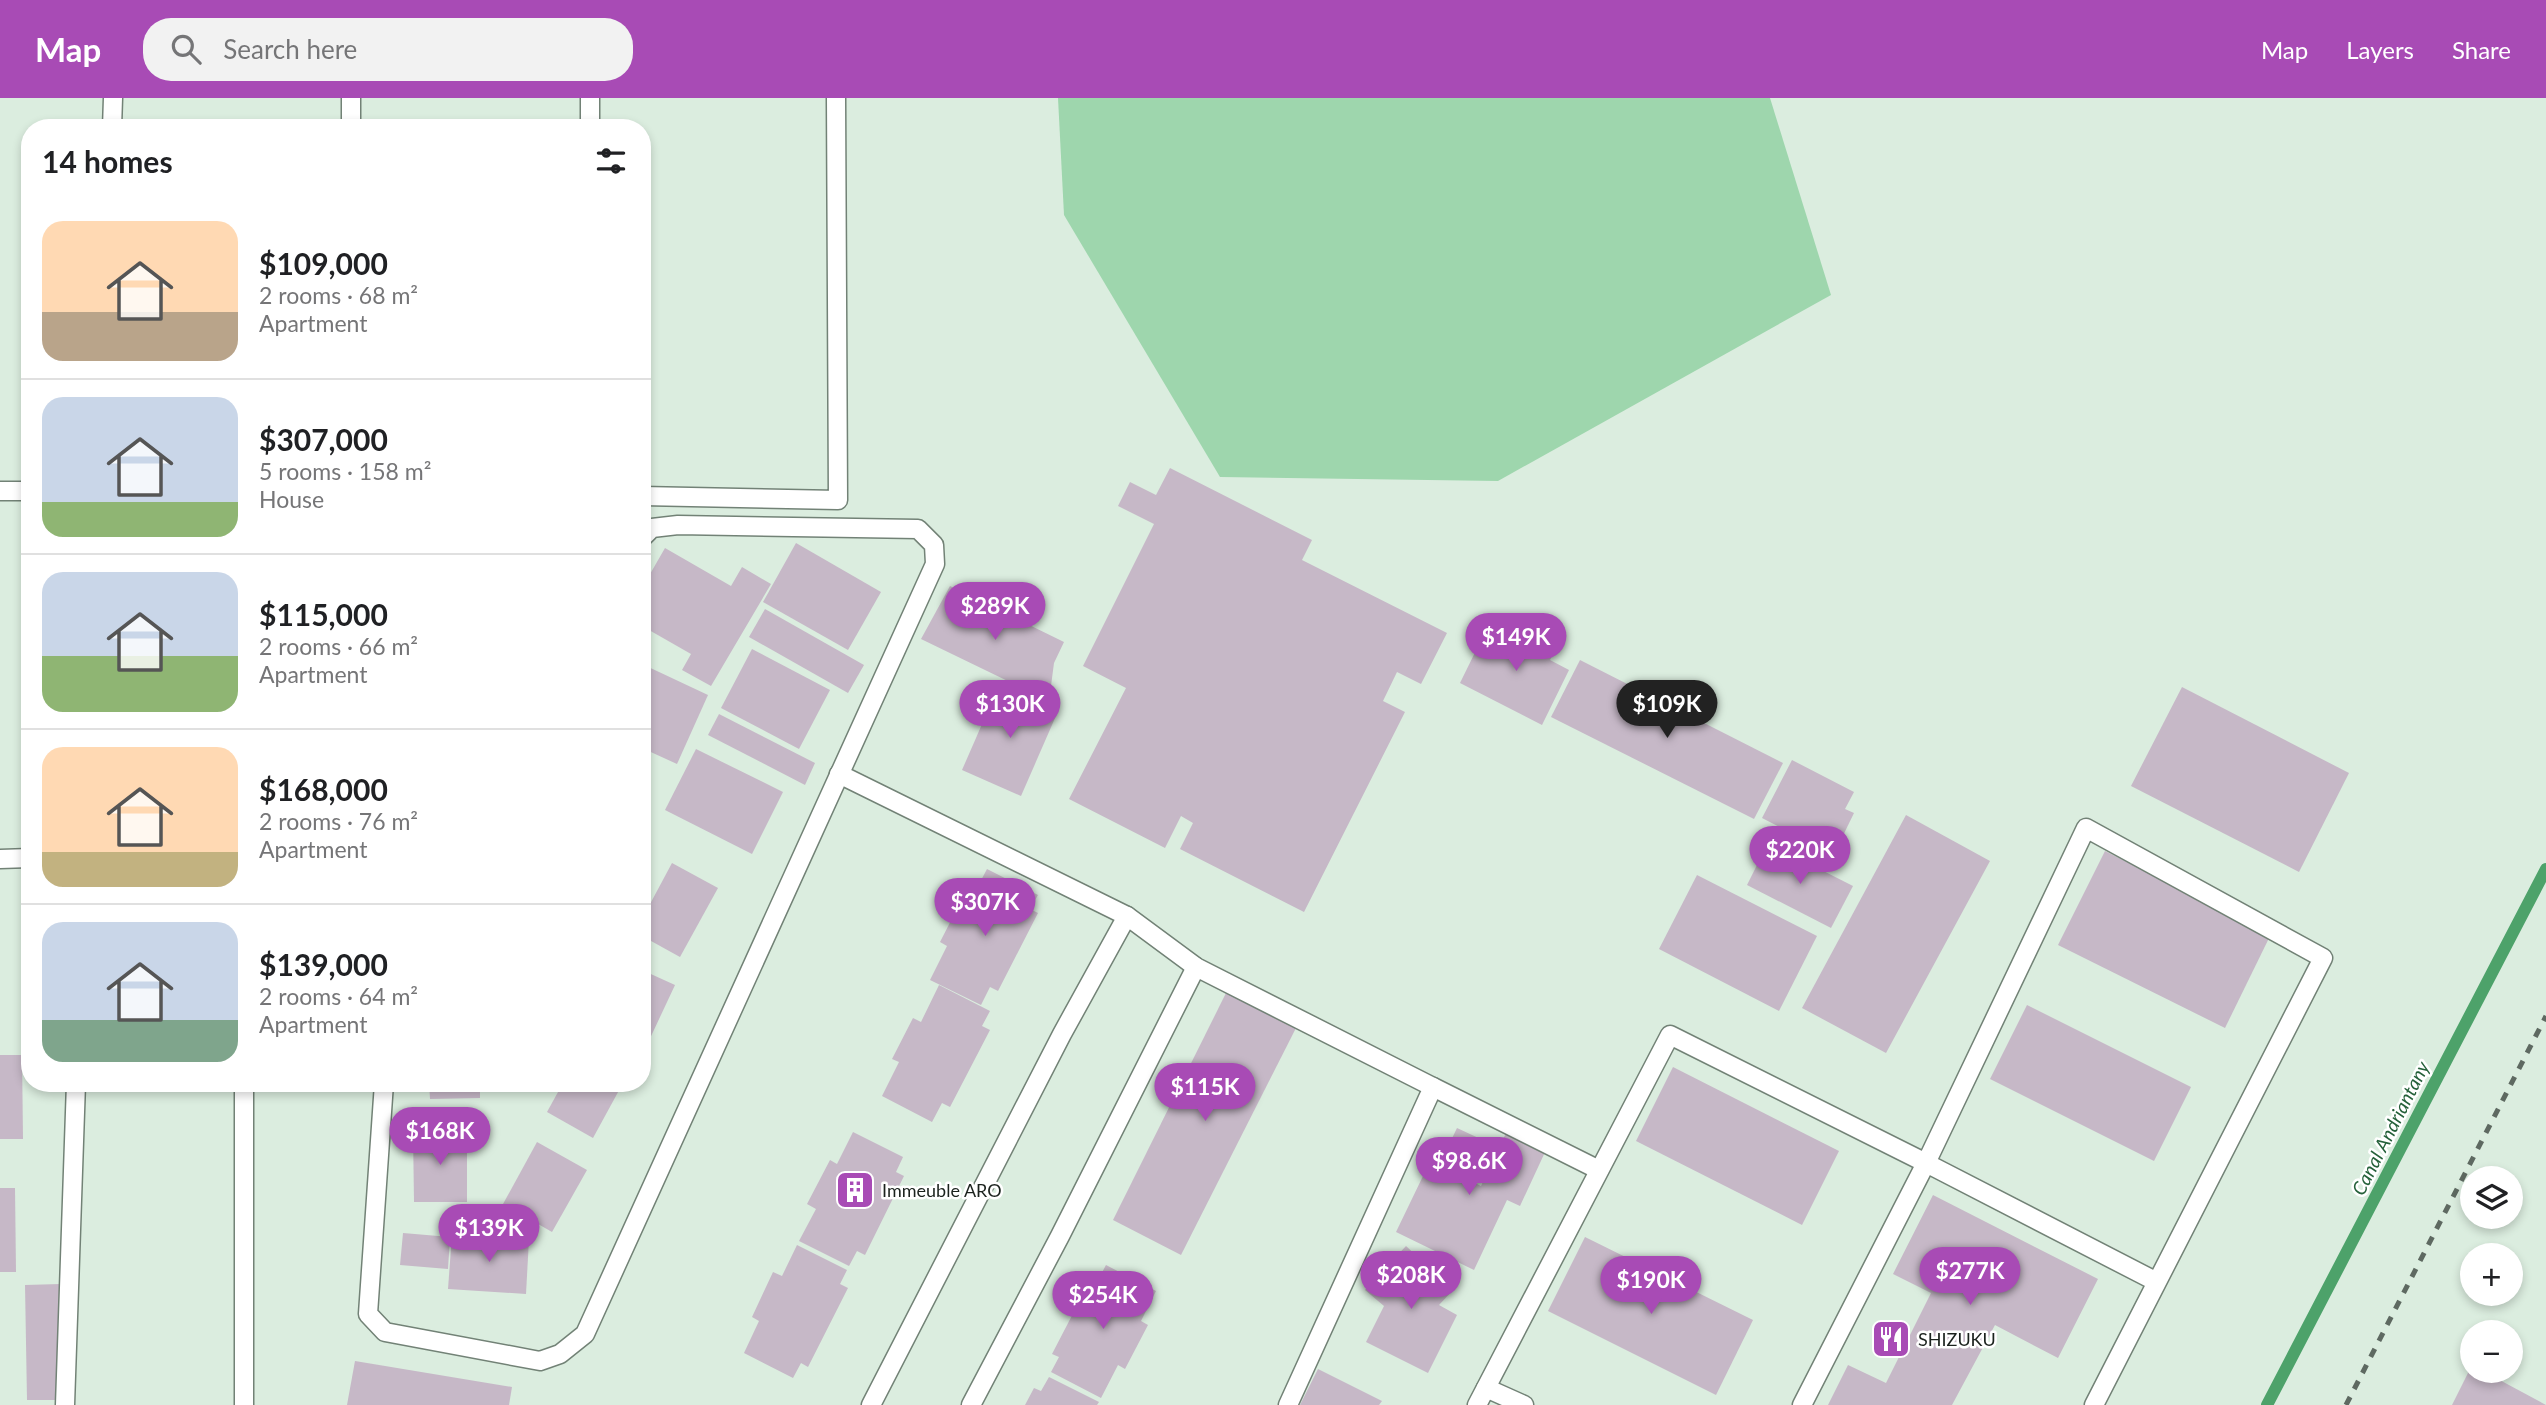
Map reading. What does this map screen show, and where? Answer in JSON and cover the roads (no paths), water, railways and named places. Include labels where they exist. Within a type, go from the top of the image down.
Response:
[{"type":"lane","points":[[113,98],[113,119]]},
{"type":"lane","points":[[351,98],[351,119]]},
{"type":"lane","points":[[590,98],[590,119]]},
{"type":"lane","points":[[651,496],[838,500],[836,98]]},
{"type":"lane","points":[[0,491],[21,491]]},
{"type":"lane","points":[[383,1092],[368,1314],[385,1332],[540,1362],[560,1354],[585,1334],[935,564],[934,545],[918,529],[678,525],[651,529]]},
{"type":"lane","points":[[839,774],[1127,916],[1196,967],[1599,1170]]},
{"type":"lane","points":[[1802,1405],[1926,1163],[2087,828],[2323,958],[2094,1405]]},
{"type":"lane","points":[[0,859],[21,858]]},
{"type":"lane","points":[[871,1405],[1062,1034],[1127,916]]},
{"type":"lane","points":[[971,1405],[1196,967]]},
{"type":"lane","points":[[1477,1405],[1670,1035],[2157,1282]]},
{"type":"lane","points":[[1288,1405],[1433,1087]]},
{"type":"lane","points":[[65,1405],[76,1092]]},
{"type":"lane","points":[[244,1092],[244,1405]]},
{"type":"lane","points":[[1486,1388],[1524,1405]]},
{"type":"waterway","name":"Canal Andriantany","points":[[2267,1405],[2546,869]]},
{"type":"railway","points":[[2346,1405],[2546,1016]]},
{"type":"place","name":"Immeuble ARO","points":[[855,1190]]},
{"type":"place","name":"SHIZUKU","points":[[1891,1339]]}]
